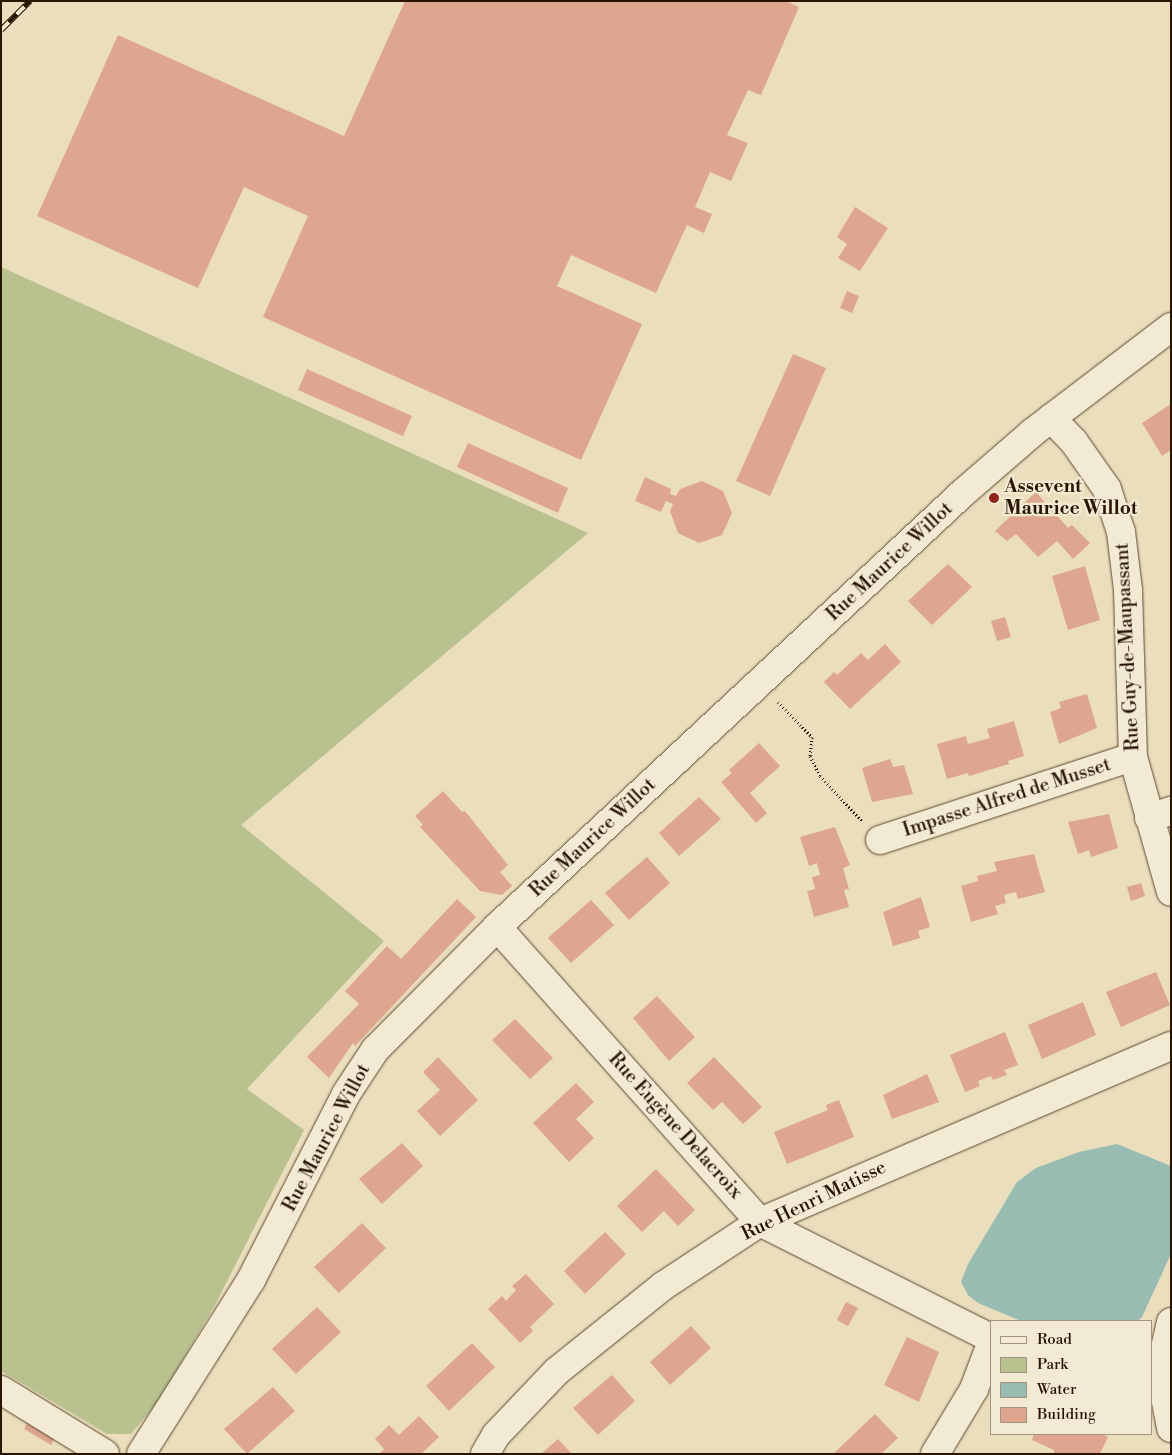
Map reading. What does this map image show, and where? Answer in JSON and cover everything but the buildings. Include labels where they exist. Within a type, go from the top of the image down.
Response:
[{"type":"street","name":"Rue Maurice Willot","points":[[142,1454],[252,1280],[346,1094],[375,1050],[497,927],[964,492],[1051,418],[1171,327]]},
{"type":"street","name":"Rue Guy-de-Maupassant","points":[[1051,418],[1074,442],[1107,489],[1121,532],[1128,590],[1133,756],[1160,814],[1171,892]]},
{"type":"street","name":"Impasse Alfred de Musset","points":[[880,840],[1133,756]]},
{"type":"street","name":"Rue Eugène Delacroix","points":[[497,927],[760,1222],[990,1337]]},
{"type":"street","name":"Rue Henri Matisse","points":[[485,1454],[496,1435],[557,1371],[663,1286],[760,1222],[1171,1046]]},
{"type":"street","points":[[1164,1421],[1164,1349],[1171,1322]]},
{"type":"street","points":[[935,1454],[974,1389],[990,1347]]},
{"type":"street","points":[[1,1390],[105,1454]]},
{"type":"path","points":[[760,684],[812,737],[810,756],[820,776],[880,840]]},
{"type":"green space","points":[[1,267],[588,533],[241,825],[384,941],[247,1089],[304,1130],[214,1307],[157,1403],[131,1434],[107,1434],[1,1371]]},
{"type":"water","points":[[1117,1144],[1171,1166],[1171,1254],[1142,1317],[1139,1320],[1019,1320],[978,1303],[968,1295],[961,1282],[968,1264],[1017,1182],[1036,1168],[1079,1152]]},
{"type":"railway","points":[[1,30],[30,1]]},
{"type":"place","name":"Assevent Maurice Willot","points":[[994,498]]}]
